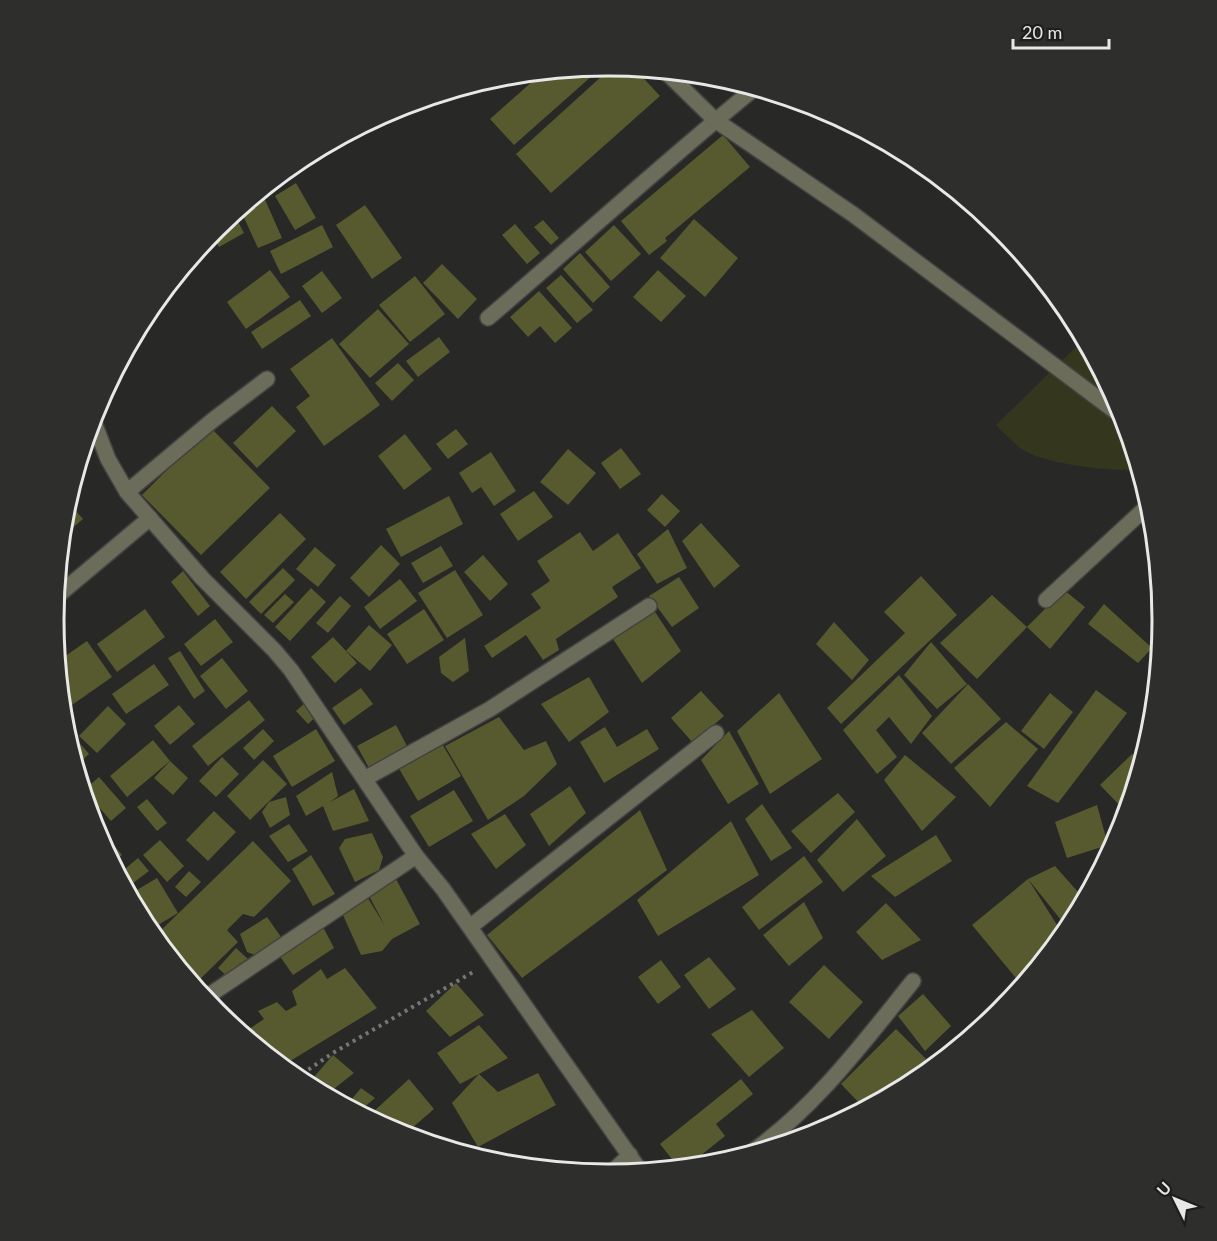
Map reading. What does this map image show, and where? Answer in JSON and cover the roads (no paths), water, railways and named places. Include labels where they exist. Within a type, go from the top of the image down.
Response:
[{"type":"street","points":[[675,81],[715,120],[854,214],[1108,406]]},
{"type":"street","points":[[488,318],[747,94]]},
{"type":"street","points":[[127,492],[267,379]]},
{"type":"street","points":[[98,433],[108,459],[127,492],[202,578],[291,670],[366,778],[416,856],[443,889],[635,1163]]},
{"type":"street","points":[[1046,600],[1141,512]]},
{"type":"street","points":[[66,589],[150,518]]},
{"type":"street","points":[[366,778],[490,710],[649,606]]},
{"type":"street","points":[[470,927],[716,733]]},
{"type":"street","points":[[212,993],[416,856]]},
{"type":"street","points":[[770,1140],[836,1076],[913,981]]},
{"type":"street","points":[[621,1164],[630,1155]]}]
